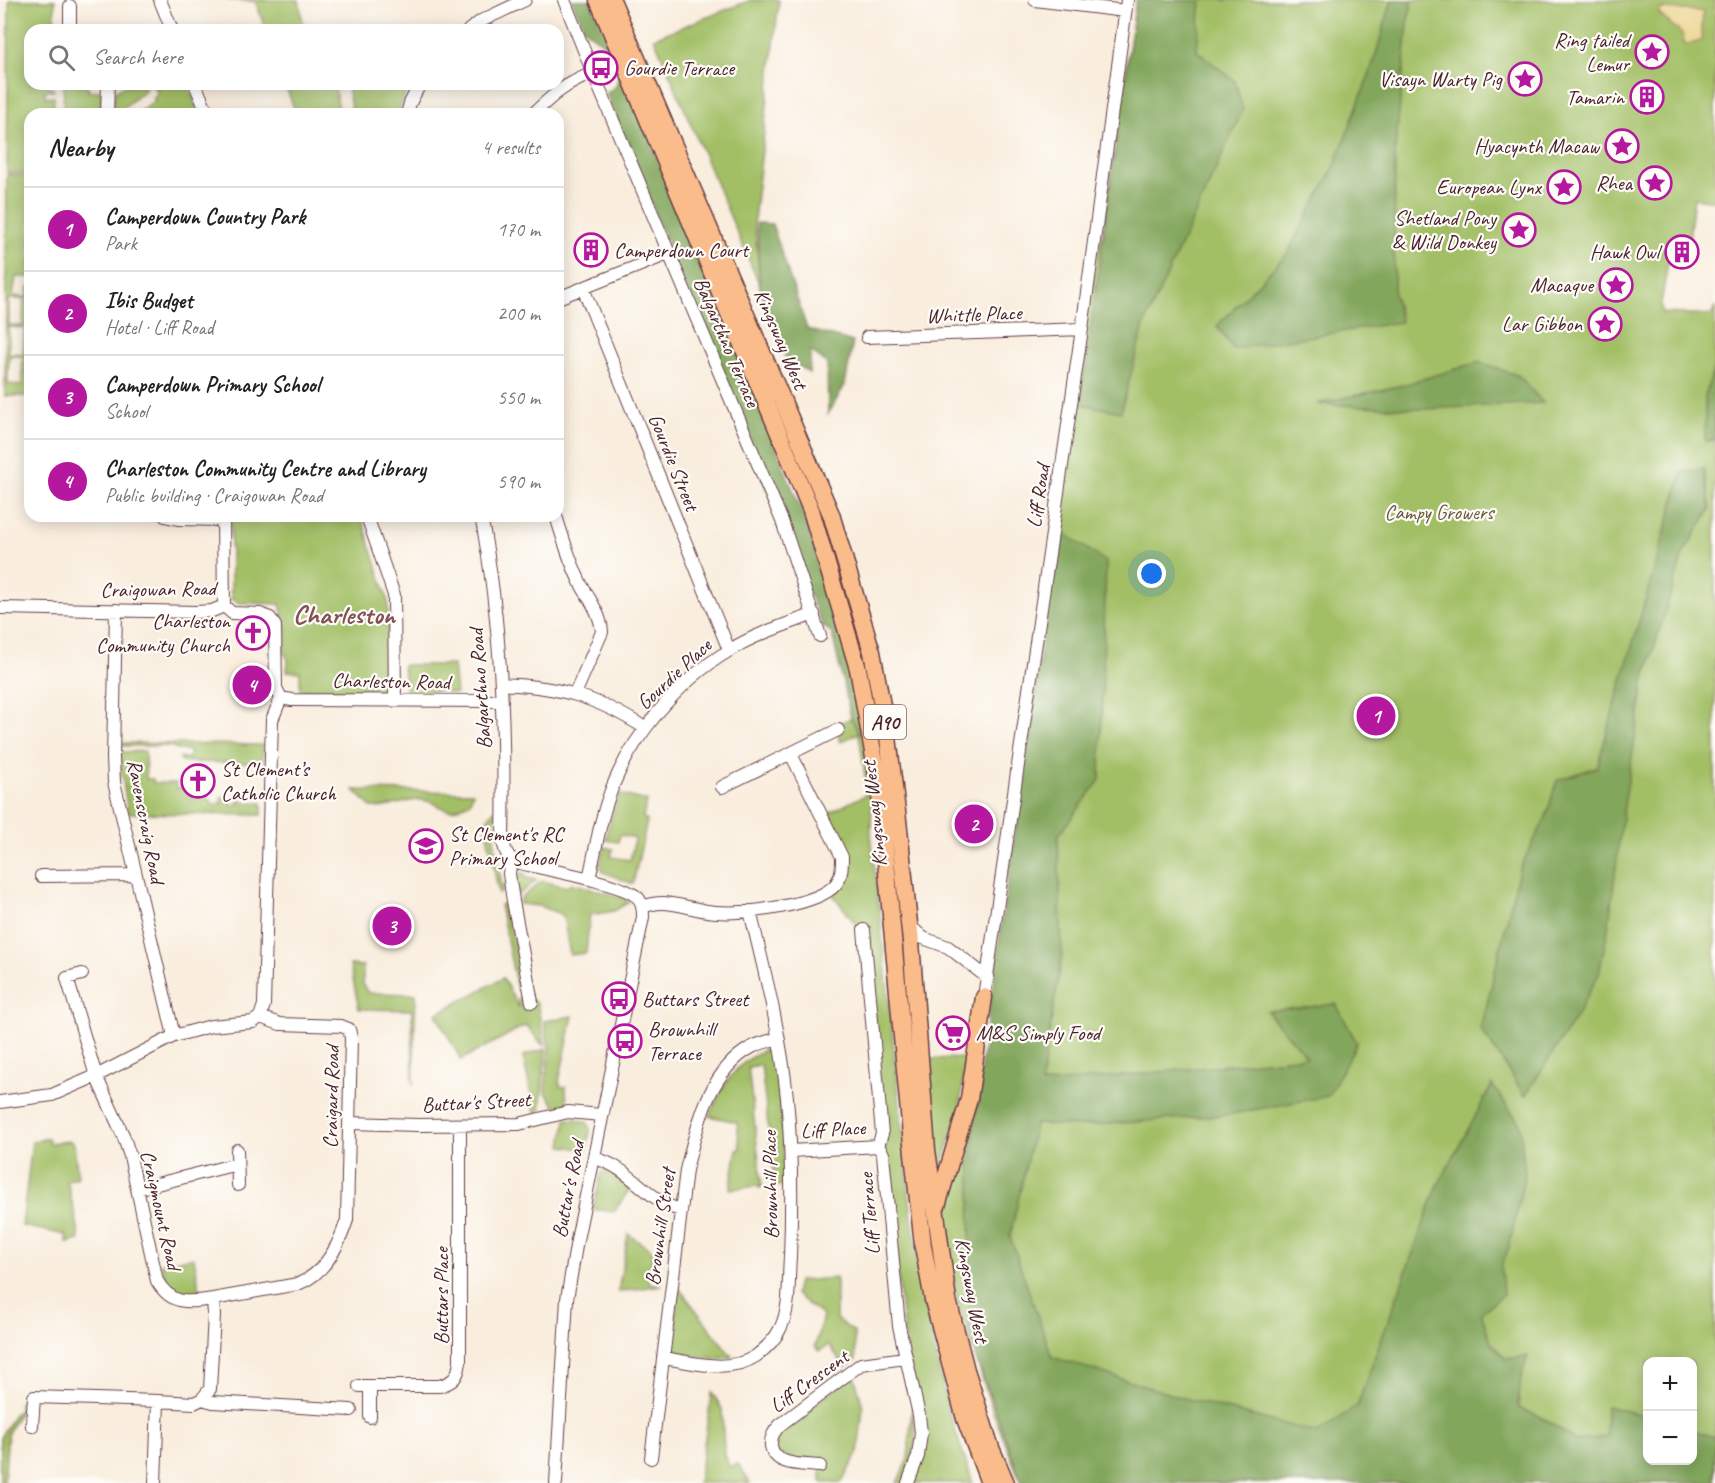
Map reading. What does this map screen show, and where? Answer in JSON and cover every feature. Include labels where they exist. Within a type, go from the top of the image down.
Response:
[{"type":"highway","name":"Kingsway West","points":[[598,0],[811,510],[858,669],[879,785],[923,1246],[933,1300],[965,1419],[989,1483]]},
{"type":"highway","name":"Kingsway West","points":[[612,0],[831,514],[874,663],[888,737],[909,925],[926,1138],[948,1300],[966,1370],[991,1448],[1006,1483]]},
{"type":"highway","points":[[935,1214],[969,1099],[984,997]]},
{"type":"highway","points":[[965,1419],[976,1483]]},
{"type":"street","points":[[160,0],[170,24]]},
{"type":"street","points":[[477,24],[525,0]]},
{"type":"street","name":"Balgarthno Terrace","points":[[564,0],[668,254],[782,521],[820,636]]},
{"type":"street","points":[[1035,0],[1126,6]]},
{"type":"street","points":[[70,6],[70,24]]},
{"type":"street","name":"Liff Road","points":[[984,997],[1082,329],[1126,6]]},
{"type":"street","points":[[564,86],[593,73]]},
{"type":"street","points":[[107,108],[108,90]]},
{"type":"street","points":[[198,90],[205,108]]},
{"type":"street","points":[[409,108],[417,90]]},
{"type":"street","points":[[539,108],[559,90]]},
{"type":"street","points":[[564,296],[668,254]]},
{"type":"street","name":"Gourdie Street","points":[[583,288],[729,650]]},
{"type":"street","name":"Whittle Place","points":[[867,337],[1082,329]]},
{"type":"street","points":[[222,522],[224,606]]},
{"type":"street","points":[[369,522],[394,595],[395,700]]},
{"type":"street","name":"Balgarthno Road","points":[[483,522],[502,684],[503,842],[505,851],[511,858],[509,874],[532,1002]]},
{"type":"street","points":[[558,522],[581,583],[602,622],[602,632],[575,694]]},
{"type":"street","name":"Craigowan Road","points":[[0,608],[196,612],[224,606],[232,613],[260,614],[270,618],[275,626],[276,687],[280,698],[272,720],[264,1005],[260,1017]]},
{"type":"street","name":"Ravenscraig Road","points":[[116,610],[114,774],[174,1036]]},
{"type":"street","name":"Gourdie Place","points":[[590,879],[608,798],[624,762],[645,728],[669,700],[699,672],[729,650],[763,633],[814,614]]},
{"type":"street","points":[[502,684],[548,688],[575,694],[617,710],[645,728]]},
{"type":"street","name":"Charleston Road","points":[[280,698],[502,701]]},
{"type":"street","points":[[722,787],[838,730]]},
{"type":"street","points":[[511,858],[521,863],[590,879],[631,892],[639,898],[642,907],[662,903],[696,910],[750,911],[784,906],[811,898],[829,890],[837,883],[842,871],[842,857],[791,753]]},
{"type":"street","points":[[41,876],[136,875]]},
{"type":"street","name":"Buttar's Road","points":[[555,1483],[565,1321],[602,1115],[643,917],[642,907]]},
{"type":"street","name":"Brownhill Place","points":[[663,1358],[716,1366],[738,1364],[754,1357],[768,1346],[780,1329],[787,1308],[791,1228],[791,1151],[787,1096],[767,981],[750,911]]},
{"type":"street","points":[[909,925],[923,938],[948,947],[988,978]]},
{"type":"street","name":"Liff Terrace","points":[[861,937],[882,1134],[878,1146],[883,1154],[899,1326],[920,1415],[921,1433],[918,1456],[908,1483]]},
{"type":"street","name":"Craigmount Road","points":[[82,974],[67,978],[96,1076],[123,1135],[157,1281],[163,1292],[182,1302],[213,1299]]},
{"type":"street","name":"Craigard Road","points":[[0,1102],[52,1095],[96,1076],[174,1036],[211,1026],[253,1022],[260,1017],[280,1024],[341,1026],[349,1029],[351,1038],[347,1220],[337,1246],[307,1281],[213,1299]]},
{"type":"street","name":"Brownhill Street","points":[[651,1458],[686,1170],[695,1136],[705,1106],[718,1079],[734,1060],[753,1047],[778,1038]]},
{"type":"street","name":"Buttar's Street","points":[[350,1124],[519,1124],[568,1112],[602,1115]]},
{"type":"street","name":"Buttars Place","points":[[370,1417],[365,1386],[439,1386],[449,1383],[458,1376],[460,1362],[460,1125]]},
{"type":"street","name":"Liff Place","points":[[791,1151],[878,1146]]},
{"type":"street","points":[[237,1150],[238,1185]]},
{"type":"street","points":[[594,1158],[617,1166],[670,1207],[681,1210]]},
{"type":"street","points":[[137,1189],[237,1164]]},
{"type":"street","points":[[32,1426],[34,1397],[194,1403],[202,1399],[210,1389],[213,1299]]},
{"type":"street","name":"Liff Crescent","points":[[820,1466],[788,1463],[779,1459],[772,1451],[770,1441],[773,1432],[861,1364],[905,1358]]},
{"type":"street","points":[[202,1399],[213,1402],[351,1410]]},
{"type":"street","points":[[155,1483],[159,1401]]},
{"type":"green space","points":[[9,0],[55,0],[54,24],[24,24],[24,90],[54,90],[45,91],[45,97],[54,97],[54,108],[24,108],[24,173],[7,173]]},
{"type":"green space","points":[[227,0],[299,0],[303,24],[264,24],[255,1]]},
{"type":"green space","points":[[572,0],[590,0],[611,49],[585,30]]},
{"type":"green space","points":[[751,0],[779,0],[754,220],[760,286],[654,38]]},
{"type":"green space","name":"Campy Growers","points":[[1136,0],[1715,0],[1715,201],[1694,198],[1686,263],[1668,262],[1661,304],[1662,313],[1712,315],[1715,306],[1715,1483],[1021,1483],[993,1412],[956,1296],[946,1212],[971,1114],[976,1104],[1044,632],[1082,329],[1103,229]]},
{"type":"green space","points":[[1136,0],[1201,0],[1197,51],[1235,81],[1243,110],[1144,325],[1121,412],[1080,404]]},
{"type":"green space","points":[[1392,0],[1413,0],[1409,15],[1395,151],[1394,294],[1401,322],[1233,349],[1217,326],[1287,254],[1334,167],[1372,67]]},
{"type":"green space","points":[[620,70],[803,514],[829,590],[851,670],[864,732],[859,733],[851,718],[832,633],[822,625],[606,93],[616,86]]},
{"type":"green space","points":[[64,90],[101,91],[101,108],[63,108]]},
{"type":"green space","points":[[117,90],[145,90],[123,108],[114,108],[114,96]]},
{"type":"green space","points":[[156,90],[190,90],[197,108],[145,108],[155,100],[153,98],[158,93]]},
{"type":"green space","points":[[287,90],[335,90],[339,108],[294,108]]},
{"type":"green space","points":[[347,90],[407,90],[400,108],[352,108]]},
{"type":"green space","points":[[7,175],[24,176],[24,277],[16,277],[13,296],[24,297],[24,299],[24,328],[24,396],[5,396]],"holes":[[[9,299],[24,299],[23,326],[9,325]],[[9,327],[24,328],[23,354],[9,353]],[[9,356],[23,356],[22,385],[8,384]]]},
{"type":"green space","points":[[757,223],[772,224],[807,329],[853,342],[845,385],[828,414],[827,364],[811,351],[809,373],[785,357],[760,290]]},
{"type":"green space","points":[[1479,362],[1519,376],[1543,403],[1423,409],[1317,404],[1403,385]]},
{"type":"green space","points":[[1715,365],[1715,440],[1705,441],[1705,396]]},
{"type":"green space","points":[[1703,468],[1711,508],[1683,554],[1645,677],[1622,818],[1609,923],[1599,974],[1576,1017],[1525,1096],[1481,1029],[1519,870],[1546,817],[1557,780],[1597,767],[1682,473]]},
{"type":"green space","points":[[231,522],[363,522],[388,601],[389,683],[382,691],[300,690],[300,672],[287,671],[288,660],[283,650],[284,623],[280,604],[239,603],[231,599]]},
{"type":"green space","points":[[1058,529],[1106,562],[1100,780],[1058,836],[1062,956],[1041,1084],[1307,1057],[1267,1011],[1336,1004],[1357,1043],[1328,1096],[1226,1115],[1082,1126],[1035,1124],[1010,1237],[1052,1357],[1173,1395],[1317,1433],[1357,1406],[1437,1187],[1492,1085],[1520,1124],[1525,1175],[1509,1248],[1501,1266],[1503,1295],[1481,1313],[1491,1342],[1506,1359],[1528,1356],[1521,1377],[1518,1407],[1546,1420],[1576,1441],[1606,1437],[1606,1406],[1643,1415],[1643,1465],[1697,1465],[1697,1431],[1715,1437],[1715,1483],[1022,1483],[969,1338],[971,1158],[978,1088]]},
{"type":"green space","points":[[403,665],[453,665],[456,694],[441,691],[415,693],[407,691]]},
{"type":"green space","points":[[851,718],[859,733],[840,742],[836,725]]},
{"type":"green space","points":[[864,732],[872,794],[871,833],[912,1218],[929,1325],[949,1412],[973,1483],[913,1483],[923,1456],[903,1325],[860,929],[833,895],[842,884],[849,865],[845,846],[829,813],[865,795],[867,790],[859,733]]},
{"type":"green space","points":[[121,743],[263,745],[263,763],[183,762],[180,758],[189,758],[189,750],[180,750],[170,746],[121,746]]},
{"type":"green space","points":[[145,751],[146,779],[153,779],[154,783],[176,783],[176,788],[186,788],[187,795],[210,798],[211,804],[221,804],[221,798],[228,797],[228,800],[232,800],[232,806],[238,805],[238,800],[242,800],[243,803],[262,803],[262,815],[128,813],[121,769],[121,752]]},
{"type":"green space","points":[[354,790],[473,792],[470,802],[448,810],[422,800],[371,807]]},
{"type":"green space","points":[[619,794],[647,801],[643,817],[647,821],[633,884],[603,872],[600,864],[604,847],[613,849],[611,857],[630,860],[635,838],[620,835],[618,842],[605,840]]},
{"type":"green space","points":[[495,810],[494,839],[503,890],[499,894],[486,829],[488,818]]},
{"type":"green space","points":[[521,873],[527,878],[537,880],[518,895],[515,878]]},
{"type":"green space","points":[[542,881],[567,887],[571,883],[625,898],[629,902],[614,911],[590,915],[586,953],[570,955],[563,915],[539,906],[520,904],[520,899]]},
{"type":"green space","points":[[500,905],[506,906],[524,988],[517,990]]},
{"type":"green space","points":[[350,965],[363,966],[363,985],[368,993],[416,994],[413,1086],[412,1010],[359,1009]]},
{"type":"green space","points":[[503,978],[519,1008],[518,998],[525,996],[537,1003],[545,1045],[526,1025],[461,1060],[436,1014]]},
{"type":"green space","points":[[573,1016],[559,1081],[561,1087],[566,1087],[567,1105],[556,1107],[545,1092],[549,1047],[544,1021]]},
{"type":"green space","points":[[546,1049],[540,1112],[535,1113],[523,1056]]},
{"type":"green space","points":[[764,1050],[770,1051],[774,1057],[781,1106],[785,1185],[775,1186],[761,1065],[748,1067],[762,1187],[730,1189],[737,1149],[740,1149],[737,1122],[709,1116],[719,1094],[736,1069]]},
{"type":"green space","points":[[965,1058],[960,1108],[937,1182],[927,1059]]},
{"type":"green space","points":[[566,1119],[582,1120],[589,1125],[587,1150],[562,1146]]},
{"type":"green space","points":[[48,1138],[49,1143],[70,1141],[74,1144],[78,1177],[67,1181],[79,1240],[67,1243],[66,1235],[22,1226],[32,1142]]},
{"type":"green space","points":[[607,1170],[613,1171],[632,1186],[614,1212],[593,1209],[601,1173]]},
{"type":"green space","points":[[628,1234],[653,1251],[649,1283],[662,1285],[618,1292]]},
{"type":"green space","points":[[194,1257],[200,1294],[191,1295],[178,1292],[169,1284],[161,1263]]},
{"type":"green space","points":[[836,1278],[836,1319],[854,1332],[856,1360],[845,1368],[829,1345],[819,1351],[815,1346],[823,1316],[795,1294],[798,1281]]},
{"type":"green space","points":[[679,1288],[732,1357],[715,1359],[679,1353],[674,1350],[672,1344]]},
{"type":"green space","points":[[854,1374],[863,1407],[858,1453],[841,1483],[823,1483],[821,1481],[821,1462],[788,1459],[777,1452],[776,1438],[783,1428]]},
{"type":"green space","points":[[712,1392],[722,1409],[724,1451],[729,1467],[738,1464],[750,1483],[698,1483]]},
{"type":"green space","points":[[19,1402],[24,1402],[24,1404],[8,1433],[4,1483],[0,1483],[0,1438],[14,1414],[19,1410]]},
{"type":"green space","points":[[912,1407],[915,1428],[913,1454],[904,1483],[897,1483],[908,1459]]},
{"type":"sand","points":[[1660,9],[1703,11],[1701,41],[1685,45],[1682,34],[1659,14]]},
{"type":"place","name":"Ring tailed Lemur","points":[[1652,52]]},
{"type":"place","name":"Gourdie Terrace","points":[[601,68]]},
{"type":"place","name":"Visayn Warty Pig","points":[[1525,79]]},
{"type":"place","name":"Tamarin","points":[[1647,97]]},
{"type":"place","name":"Hyacynth Macaw","points":[[1622,146]]},
{"type":"place","name":"Rhea","points":[[1655,183]]},
{"type":"place","name":"European Lynx","points":[[1564,187]]},
{"type":"place","name":"Shetland Pony & Wild Donkey","points":[[1519,230]]},
{"type":"place","name":"Camperdown Court","points":[[591,250]]},
{"type":"place","name":"Hawk Owl","points":[[1682,252]]},
{"type":"place","name":"Macaque","points":[[1616,285]]},
{"type":"place","name":"Lar Gibbon","points":[[1605,324]]},
{"type":"place","name":"Charleston Community Church","points":[[253,633]]},
{"type":"place","name":"Charleston Community Centre and Library","points":[[252,685]]},
{"type":"place","name":"Camperdown Country Park","points":[[1376,716]]},
{"type":"place","name":"St Clement’s Catholic Church","points":[[198,781]]},
{"type":"place","name":"Ibis Budget","points":[[974,824]]},
{"type":"place","name":"St Clement's RC Primary School","points":[[426,846]]},
{"type":"place","name":"Camperdown Primary School","points":[[392,926]]},
{"type":"place","name":"Buttars Street","points":[[619,999]]},
{"type":"place","name":"M&S Simply Food","points":[[953,1033]]},
{"type":"place","name":"Brownhill Terrace","points":[[625,1041]]},
{"type":"district","name":"Charleston","points":[[344,614]]}]
